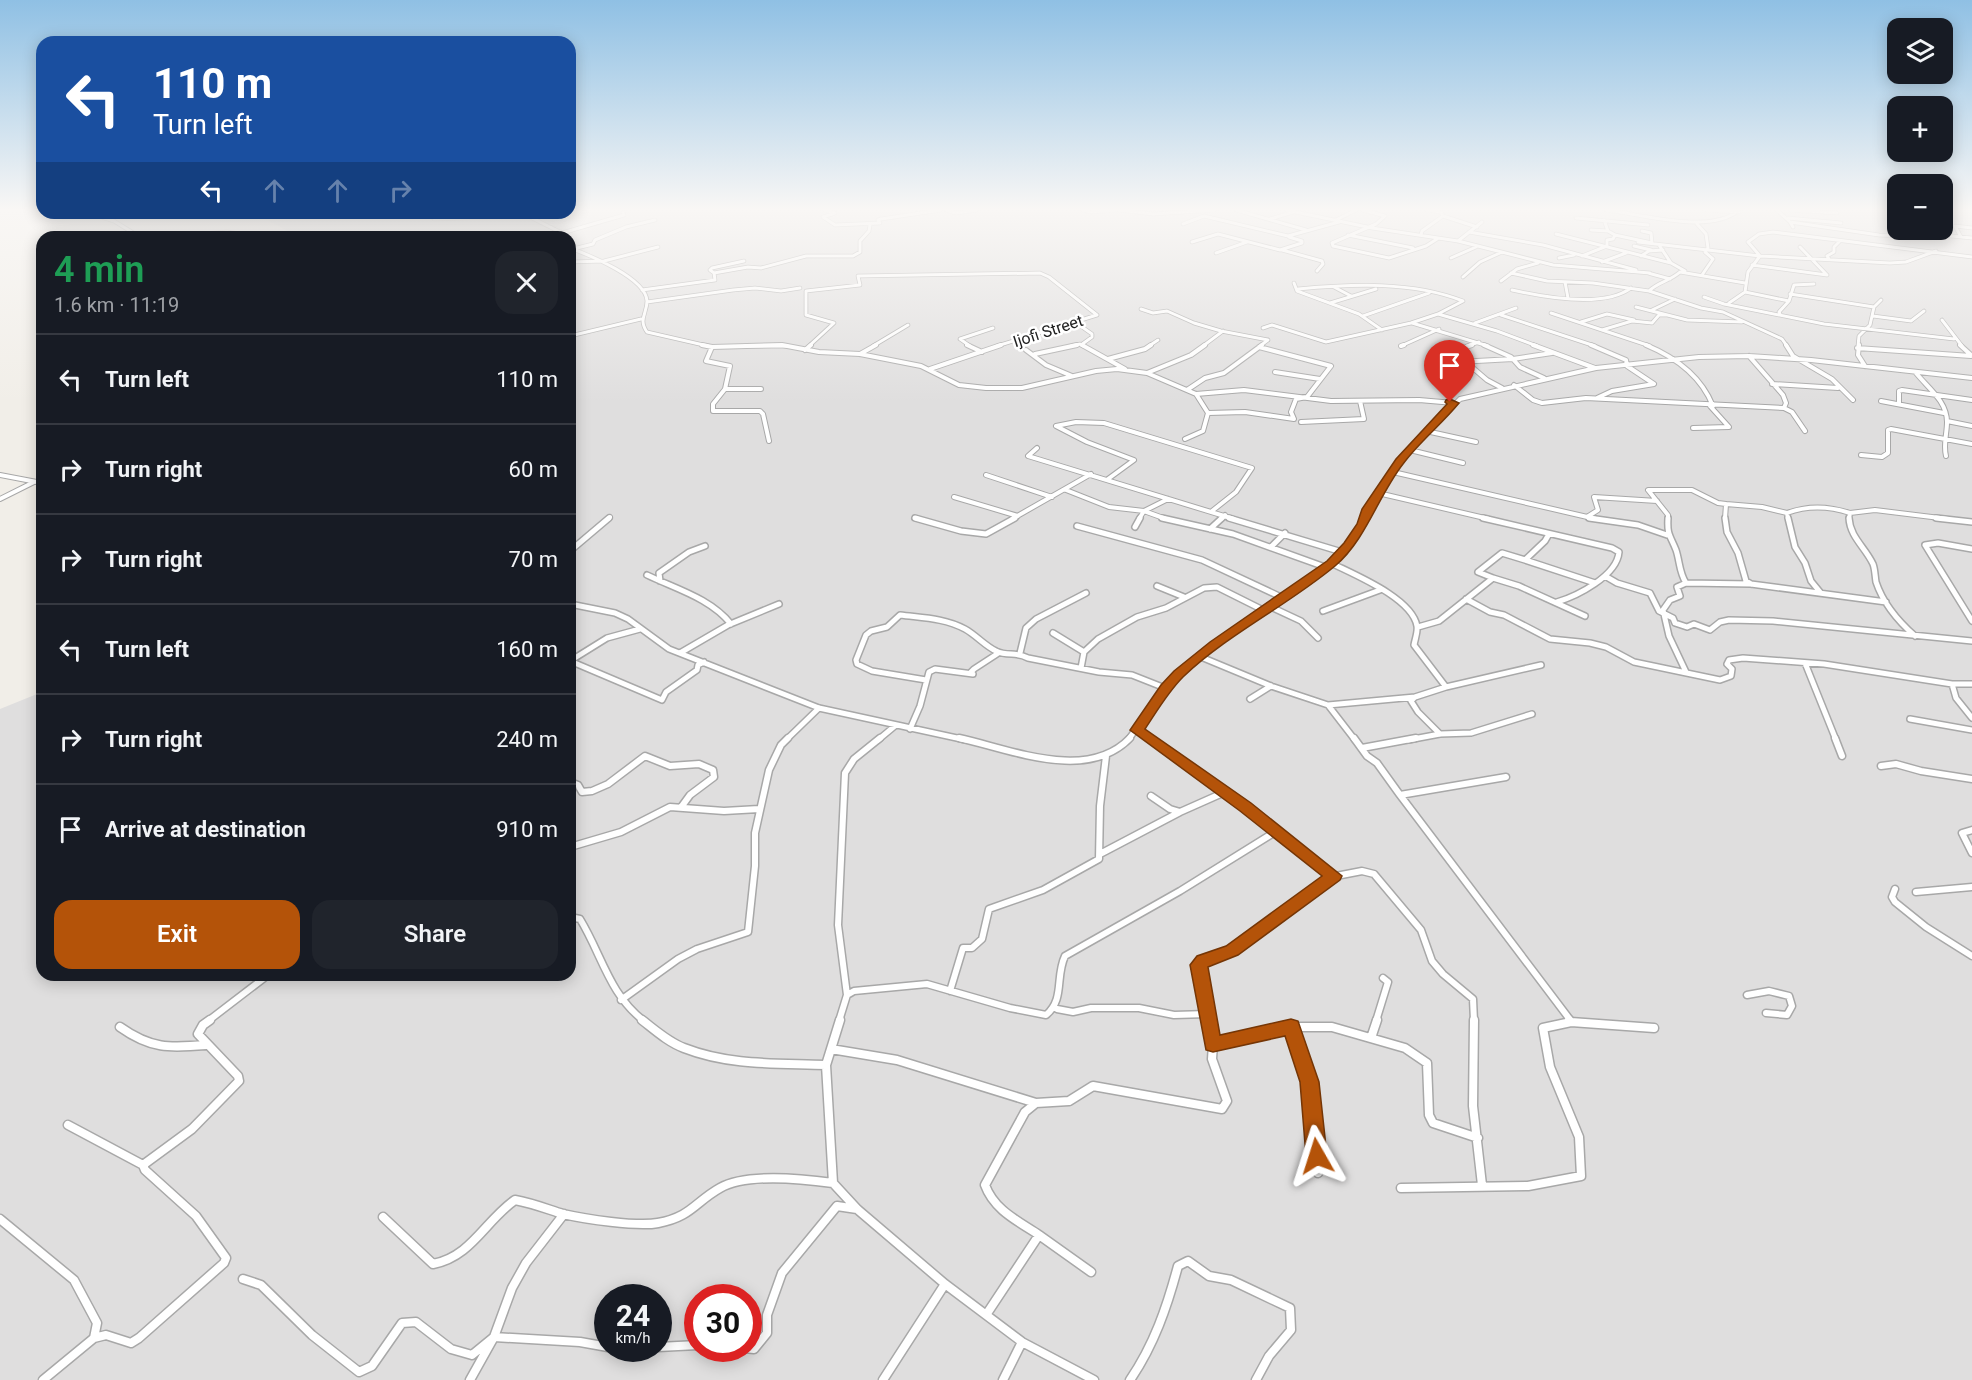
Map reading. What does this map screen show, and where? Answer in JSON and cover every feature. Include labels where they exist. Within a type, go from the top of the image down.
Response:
[{"type":"street","points":[[622,274],[638,282],[647,302],[640,319],[642,327],[653,335],[712,347],[782,345],[805,350],[861,354],[930,369],[958,386],[1022,388],[1107,369],[1147,373],[1196,394],[1244,390],[1331,401],[1419,400],[1454,403]]},
{"type":"street","points":[[642,290],[715,280],[714,274]]},
{"type":"street","name":"Ijofi Street","points":[[805,350],[834,323],[806,315],[806,291],[860,285],[858,276],[955,274]]},
{"type":"street","name":"Ijofi Street","points":[[930,369],[1035,333],[1097,315],[1043,274]]},
{"type":"street","points":[[1501,281],[1510,274]]},
{"type":"street","points":[[1518,274],[1537,279],[1593,283],[1649,291],[1701,308],[1723,312],[1782,339],[1793,356],[1832,379],[1838,388],[1853,400]]},
{"type":"street","points":[[1655,274],[1670,279]]},
{"type":"street","points":[[1649,291],[1656,284],[1670,281],[1677,274]]},
{"type":"street","points":[[1746,292],[1745,283],[1748,274]]},
{"type":"street","points":[[1802,283],[1804,274]]},
{"type":"street","points":[[1702,275],[1745,283]]},
{"type":"street","points":[[1565,282],[1568,298]]},
{"type":"street","points":[[1294,283],[1298,291],[1363,316],[1382,330]]},
{"type":"street","points":[[1780,314],[1779,312],[1789,301],[1794,285],[1814,284]]},
{"type":"street","points":[[1263,328],[1272,325],[1326,342],[1411,323],[1438,314],[1462,301],[1431,292],[1380,288],[1333,286],[1298,289]]},
{"type":"street","points":[[1333,286],[1351,296]]},
{"type":"street","points":[[647,302],[733,290],[755,288],[782,291],[800,288]]},
{"type":"street","points":[[1330,303],[1380,288]]},
{"type":"street","points":[[1512,290],[1568,298],[1624,294],[1631,288]]},
{"type":"street","points":[[1363,316],[1431,292]]},
{"type":"street","points":[[1746,292],[1789,301]]},
{"type":"street","points":[[1724,304],[1734,302],[1746,292]]},
{"type":"street","points":[[1790,294],[1874,307]]},
{"type":"street","points":[[1704,297],[1724,304],[1864,330],[1954,339]]},
{"type":"street","points":[[1652,310],[1675,299]]},
{"type":"street","points":[[1866,366],[1858,355],[1859,336],[1870,325],[1874,307],[1881,300]]},
{"type":"street","points":[[1723,312],[1724,304]]},
{"type":"street","points":[[1636,307],[1688,320],[1744,322]]},
{"type":"street","points":[[1473,323],[1516,308]]},
{"type":"street","points":[[1141,309],[1153,313],[1167,311],[1194,323],[1268,340],[1224,373],[1205,378],[1187,390]]},
{"type":"street","points":[[1873,316],[1911,321],[1916,320],[1924,311]]},
{"type":"street","points":[[1551,313],[1671,355],[1706,389],[1711,406],[1729,427],[1693,428]]},
{"type":"street","points":[[1438,314],[1473,323],[1596,368]]},
{"type":"street","points":[[1581,322],[1606,314],[1652,323],[1659,315],[1665,315]]},
{"type":"street","points":[[1501,315],[1552,330],[1613,354],[1626,360],[1625,364],[1654,384],[1612,391],[1596,399]]},
{"type":"street","points":[[1556,320],[1564,317]]},
{"type":"street","points":[[576,335],[640,319]]},
{"type":"street","points":[[1942,320],[1954,339],[1972,356]]},
{"type":"street","points":[[1602,330],[1638,321]]},
{"type":"street","points":[[1035,354],[1080,344],[1092,337],[1092,334],[1075,322]]},
{"type":"street","points":[[1411,323],[1479,342],[1513,359],[1520,367],[1544,378]]},
{"type":"street","points":[[861,354],[908,325]]},
{"type":"street","points":[[982,352],[960,339],[993,328]]},
{"type":"street","points":[[1401,346],[1439,329]]},
{"type":"street","points":[[1147,373],[1191,355],[1223,331]]},
{"type":"street","points":[[1108,359],[1145,349],[1158,340]]},
{"type":"street","points":[[1448,353],[1479,342]]},
{"type":"street","points":[[1080,344],[1126,370]]},
{"type":"street","points":[[712,347],[706,361],[730,366],[725,389],[713,404],[712,411],[760,411],[763,414],[769,441]]},
{"type":"street","points":[[1208,413],[1245,411],[1294,419],[1291,412],[1296,399],[1307,397],[1331,365],[1259,347]]},
{"type":"street","points":[[1857,348],[1972,356]]},
{"type":"street","points":[[1026,350],[1035,354],[1046,365],[1072,376]]},
{"type":"street","points":[[1440,363],[1513,359],[1552,353],[1552,351]]},
{"type":"street","points":[[1749,356],[1783,395],[1786,403],[1784,408]]},
{"type":"street","points":[[576,605],[615,613],[628,619],[669,649],[819,708],[990,745],[1051,761],[1081,761],[1106,756],[1119,748],[1137,730],[1166,688],[1179,674],[1263,610],[1331,563],[1362,524],[1378,493],[1410,450],[1426,431],[1460,399],[1544,378],[1596,368],[1672,358],[1749,356],[1800,359],[1972,378]]},
{"type":"street","points":[[1466,362],[1487,380],[1502,388]]},
{"type":"street","points":[[1275,372],[1320,379]]},
{"type":"street","points":[[1916,373],[1945,406],[1946,456]]},
{"type":"street","points":[[1772,384],[1838,388]]},
{"type":"street","points":[[1514,385],[1533,400],[1542,403],[1572,398],[1784,408],[1792,412],[1804,431]]},
{"type":"street","points":[[725,389],[761,389]]},
{"type":"street","points":[[1899,404],[1899,391],[1931,392],[1972,400]]},
{"type":"street","points":[[1185,440],[1203,430],[1208,413],[1196,394]]},
{"type":"street","points":[[1301,422],[1331,418],[1356,422],[1364,419],[1359,401]]},
{"type":"street","points":[[1881,401],[1944,413]]},
{"type":"street","points":[[1947,421],[1972,426]]},
{"type":"street","points":[[1108,479],[1134,460],[1087,442],[1056,426],[1076,422],[1104,423],[1252,468],[1236,492],[1212,511]]},
{"type":"street","points":[[1861,455],[1882,457],[1886,454],[1889,443],[1888,430],[1891,429],[1972,444]]},
{"type":"street","points":[[1426,431],[1476,442]]},
{"type":"street","points":[[1037,448],[1028,456],[1342,552]]},
{"type":"street","points":[[1410,450],[1463,463]]},
{"type":"street","points":[[1393,472],[1553,507],[1586,517],[1647,526],[1667,535]]},
{"type":"street","points":[[915,518],[980,535],[993,532],[1091,474]]},
{"type":"street","points":[[0,475],[36,482]]},
{"type":"street","points":[[986,475],[1052,497]]},
{"type":"street","points":[[0,499],[36,482]]},
{"type":"street","points":[[1066,490],[1109,507],[1144,512],[1243,537],[1325,567]]},
{"type":"street","points":[[1686,584],[1680,574],[1676,551],[1667,535],[1668,515],[1648,490],[1692,490],[1718,503],[1762,507],[1787,513],[1796,509],[1818,506],[1837,508],[1850,513],[1857,510],[1875,510],[1972,522]]},
{"type":"street","points":[[1378,493],[1616,549],[1619,556],[1605,576],[1571,598],[1557,602]]},
{"type":"street","points":[[954,497],[1018,516]]},
{"type":"street","points":[[1586,517],[1598,510],[1594,497],[1657,501]]},
{"type":"street","points":[[1135,527],[1144,512],[1168,499]]},
{"type":"street","points":[[1726,504],[1727,532],[1738,553],[1746,580],[1751,584]]},
{"type":"street","points":[[1787,513],[1795,547],[1805,563],[1811,581],[1820,592]]},
{"type":"street","points":[[1850,513],[1848,518],[1852,531],[1876,571],[1876,583],[1886,602],[1908,631],[1916,637]]},
{"type":"street","points":[[1210,529],[1225,515]]},
{"type":"street","points":[[576,546],[610,517]]},
{"type":"street","points":[[1077,526],[1202,560],[1281,597]]},
{"type":"street","points":[[1271,547],[1285,533]]},
{"type":"street","points":[[1525,560],[1545,541],[1549,534]]},
{"type":"street","points":[[1972,549],[1938,543],[1925,544],[1972,621]]},
{"type":"street","points":[[660,581],[659,573],[667,566],[705,546]]},
{"type":"street","points":[[1585,616],[1557,602],[1478,572],[1494,557],[1502,553],[1595,583]]},
{"type":"street","points":[[1331,563],[1399,600],[1409,608],[1418,627],[1414,645],[1446,687]]},
{"type":"street","points":[[646,575],[692,595],[727,617],[731,624]]},
{"type":"street","points":[[1605,576],[1617,583],[1650,593],[1655,606],[1673,618],[1675,623],[1687,627],[1694,624],[1710,630],[1720,622],[1729,620],[1773,621],[1972,641]]},
{"type":"street","points":[[1418,627],[1436,624],[1478,586],[1493,578]]},
{"type":"street","points":[[1686,672],[1669,636],[1663,610],[1666,605],[1680,596],[1677,587],[1686,584],[1751,584],[1886,602]]},
{"type":"street","points":[[1157,586],[1184,597]]},
{"type":"street","points":[[1081,668],[1084,652],[1098,639],[1137,617],[1166,608],[1204,588],[1217,587],[1263,610]]},
{"type":"street","points":[[1323,611],[1380,590]]},
{"type":"street","points":[[1020,653],[1026,628],[1036,620],[1086,593]]},
{"type":"street","points":[[1466,599],[1550,639],[1590,643],[1606,647],[1642,664],[1720,680],[1731,676],[1732,669],[1727,662],[1735,658],[1824,664],[1952,684],[1972,684]]},
{"type":"street","points":[[680,653],[768,605],[779,604]]},
{"type":"street","points":[[1269,606],[1301,621],[1318,638]]},
{"type":"street","points":[[926,680],[872,670],[857,664],[856,660],[861,653],[866,635],[871,630],[886,627],[900,615],[945,620],[966,630],[996,651],[1006,654],[1020,653],[1028,658],[1132,675],[1166,688]]},
{"type":"street","points":[[576,659],[610,637],[640,629]]},
{"type":"street","points":[[1053,633],[1065,639],[1069,645],[1084,652]]},
{"type":"street","points":[[910,729],[920,706],[930,672],[935,669],[973,674],[971,672],[997,654],[996,651]]},
{"type":"street","points":[[1201,657],[1271,686],[1328,705],[1335,711],[1366,756],[1377,764],[1571,1022]]},
{"type":"street","points":[[576,664],[662,700],[666,692],[697,670],[698,665],[704,662]]},
{"type":"street","points":[[1805,663],[1842,756]]},
{"type":"street","points":[[1328,705],[1415,697],[1446,687],[1541,665]]},
{"type":"street","points":[[1952,684],[1951,691],[1972,718]]},
{"type":"street","points":[[1250,699],[1271,686]]},
{"type":"street","points":[[1415,697],[1411,701],[1412,704],[1440,734],[1447,737],[1480,730],[1532,714]]},
{"type":"street","points":[[621,1000],[678,959],[697,949],[747,932],[755,866],[755,833],[769,770],[781,745],[819,708]]},
{"type":"street","points":[[1910,719],[1972,730]]},
{"type":"street","points":[[896,725],[854,759],[845,773],[838,925],[847,994],[826,1065],[833,1183],[857,1209],[945,1284],[986,1315],[1022,1342],[1094,1380]]},
{"type":"street","points":[[1137,730],[1225,792],[1334,876]]},
{"type":"street","points":[[1362,748],[1440,734]]},
{"type":"street","points":[[576,784],[582,792],[594,792],[645,756],[670,766],[699,764],[713,770],[714,777],[690,795],[682,806]]},
{"type":"street","points":[[950,990],[963,948],[972,948],[982,939],[988,909],[1043,890],[1099,859],[1100,806],[1106,756]]},
{"type":"street","points":[[1881,766],[1896,764],[1921,771],[1972,779]]},
{"type":"street","points":[[1400,795],[1506,777]]},
{"type":"street","points":[[1100,854],[1180,812],[1225,792]]},
{"type":"street","points":[[1151,796],[1170,809],[1180,812]]},
{"type":"street","points":[[576,846],[621,832],[670,807],[682,806],[701,810],[759,809]]},
{"type":"street","points":[[1972,830],[1962,832],[1972,853]]},
{"type":"street","points":[[847,994],[854,991],[927,984],[1046,1015],[1057,1008],[1060,1000],[1059,972],[1065,956],[1180,891],[1275,832]]},
{"type":"street","points":[[831,1049],[897,1059],[1036,1103],[1069,1101],[1093,1086],[1222,1109],[1227,1101],[1212,1059],[1213,1044],[1199,965],[1203,961],[1232,950],[1334,876],[1362,871],[1374,874],[1421,930],[1432,961],[1443,974],[1473,999],[1473,1109],[1482,1185]]},
{"type":"street","points":[[1916,892],[1972,887]]},
{"type":"street","points":[[1895,889],[1892,897],[1895,902],[1926,927],[1972,956]]},
{"type":"street","points":[[576,918],[582,922],[621,1000],[627,1008],[665,1038],[694,1053],[732,1062],[826,1065]]},
{"type":"street","points":[[1371,1038],[1387,988],[1388,981],[1383,978]]},
{"type":"street","points":[[143,1165],[192,1129],[239,1082],[238,1076],[198,1034],[203,1025],[260,981]]},
{"type":"street","points":[[1747,995],[1769,991],[1789,996],[1792,1004],[1791,1011],[1787,1015],[1766,1013]]},
{"type":"street","points":[[1057,1008],[1073,1012],[1091,1008],[1139,1008],[1174,1015],[1208,1014]]},
{"type":"street","points":[[1401,1188],[1528,1186],[1581,1176],[1579,1137],[1550,1067],[1544,1028],[1571,1022],[1654,1028]]},
{"type":"street","points":[[120,1027],[145,1045],[172,1048],[206,1045]]},
{"type":"street","points":[[1213,1044],[1291,1027],[1332,1027],[1405,1048],[1427,1063],[1429,1115],[1433,1123],[1478,1138]]},
{"type":"street","points":[[1291,1027],[1310,1082],[1318,1173]]},
{"type":"street","points":[[1036,1103],[1025,1112],[985,1185],[988,1196],[994,1203],[1091,1272]]},
{"type":"street","points":[[43,1380],[94,1338],[106,1335],[131,1344],[224,1263],[226,1257],[196,1216],[143,1165],[68,1125]]},
{"type":"street","points":[[382,1217],[433,1264],[444,1263],[460,1256],[504,1207],[515,1200],[536,1204],[564,1214],[635,1224],[666,1223],[681,1218],[721,1186],[739,1180],[796,1178],[833,1183]]},
{"type":"street","points":[[762,1339],[767,1333],[767,1315],[782,1273],[837,1206],[857,1209]]},
{"type":"street","points":[[470,1380],[494,1337],[512,1288],[526,1263],[564,1214]]},
{"type":"street","points":[[0,1219],[74,1280],[97,1323],[94,1338]]},
{"type":"street","points":[[986,1315],[1039,1235]]},
{"type":"street","points":[[1130,1380],[1155,1340],[1165,1317],[1178,1266],[1188,1261],[1209,1276],[1231,1280],[1290,1308],[1291,1330],[1269,1356],[1256,1380]]},
{"type":"street","points":[[243,1279],[261,1285],[312,1335],[358,1372],[372,1366],[402,1323],[416,1322],[451,1350],[472,1355],[494,1337],[594,1343]]},
{"type":"street","points":[[883,1380],[945,1284]]},
{"type":"street","points":[[1003,1380],[1022,1342]]},
{"type":"shaded area","points":[[576,274],[1972,274],[1972,1380],[0,1380],[0,709],[36,694],[36,981],[576,981]]},
{"type":"route","points":[[1317,1156],[1310,1082],[1291,1027],[1213,1044],[1199,965],[1203,961],[1232,950],[1334,876],[1246,807],[1137,730],[1166,688],[1179,674],[1215,645],[1331,563],[1349,545],[1368,509],[1399,461],[1454,403],[1450,402]]}]
